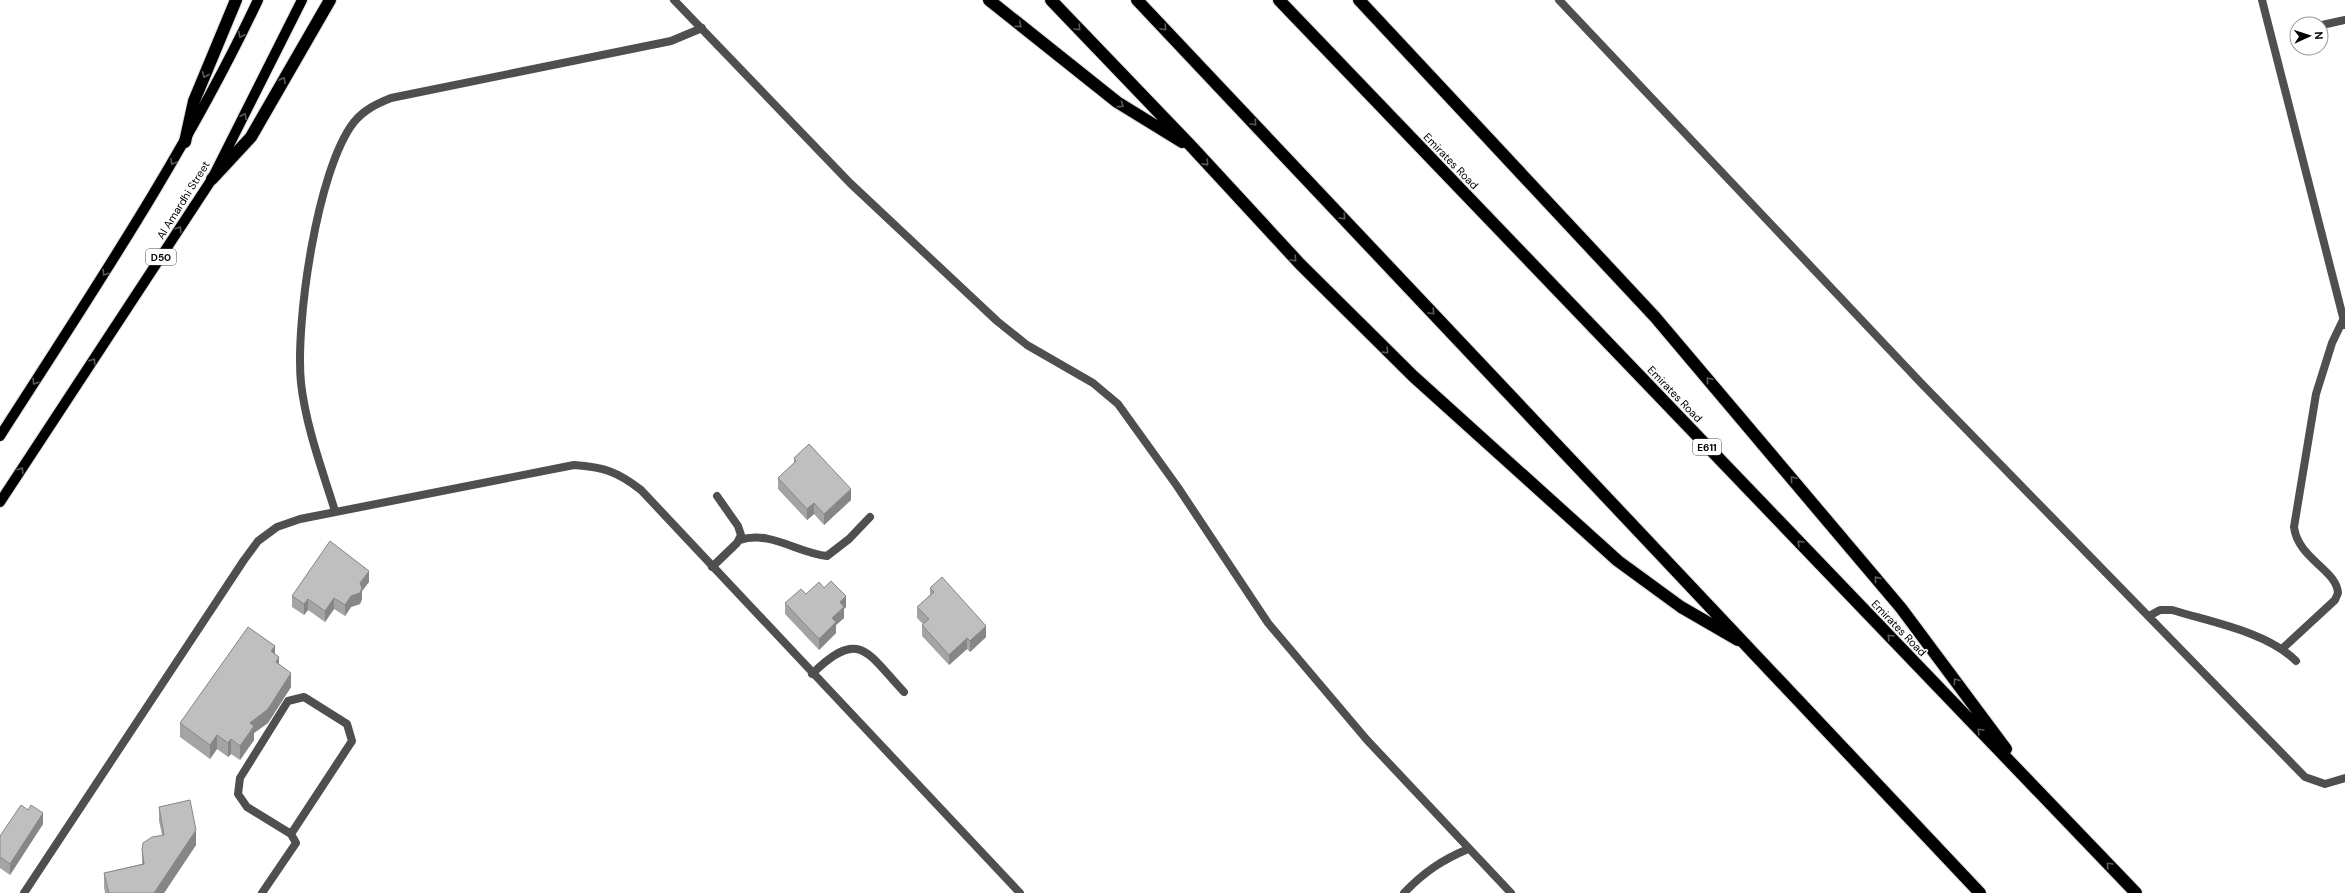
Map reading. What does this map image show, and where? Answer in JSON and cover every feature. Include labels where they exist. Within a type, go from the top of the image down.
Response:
[{"type":"highway","points":[[185,142],[194,101],[236,0]]},
{"type":"highway","points":[[212,179],[251,137],[330,0]]},
{"type":"highway","points":[[988,0],[1117,102],[1153,126],[1192,147]]},
{"type":"highway","points":[[1051,0],[1192,147],[1294,259],[1355,321],[1436,398],[1588,536],[1642,580],[1681,607],[1748,646]]},
{"type":"highway","points":[[1137,0],[1980,893]]},
{"type":"highway","name":"Emirates Road","points":[[1279,0],[2136,893]]},
{"type":"highway","points":[[1359,0],[1655,317],[1901,608],[2038,792]]},
{"type":"main road","points":[[0,436],[113,260],[185,142],[258,0]]},
{"type":"main road","name":"Al Amardhi Street","points":[[0,502],[212,179],[302,0]]},
{"type":"street","points":[[674,0],[850,183],[997,321],[1027,345],[1093,383],[1118,404],[1177,486],[1268,623],[1367,740],[1511,893]]},
{"type":"street","points":[[1559,0],[1922,384],[2305,777],[2325,784],[2345,778]]},
{"type":"street","points":[[2262,0],[2344,323],[2332,343],[2316,394],[2294,527],[2301,548],[2333,580],[2338,592],[2335,600],[2282,649]]},
{"type":"street","points":[[2329,23],[2345,20]]},
{"type":"street","points":[[336,511],[305,409],[301,382],[300,344],[316,224],[326,182],[337,153],[354,122],[370,107],[391,98],[671,40],[702,28]]},
{"type":"street","points":[[24,893],[258,541],[277,527],[336,511],[574,465],[599,467],[622,476],[641,490],[812,674],[1020,893]]},
{"type":"street","points":[[717,496],[740,530],[740,540]]},
{"type":"street","points":[[712,567],[740,540],[763,537],[811,554],[827,556],[849,539],[870,517]]},
{"type":"street","points":[[2148,616],[2160,610],[2172,610],[2256,636],[2282,649],[2296,661]]},
{"type":"street","points":[[812,674],[836,653],[854,648],[867,653],[904,692]]},
{"type":"street","points":[[262,893],[296,844],[291,834],[247,806],[238,794],[240,778],[288,701],[304,697],[348,724],[352,741],[291,834]]},
{"type":"street","points":[[1404,893],[1421,875],[1443,859],[1468,849]]},
{"type":"building","points":[[809,444],[851,489],[824,514],[814,503],[807,509],[778,478],[796,461],[794,458]]},
{"type":"building","points":[[330,541],[369,571],[360,583],[362,588],[360,593],[351,596],[345,605],[334,598],[325,611],[308,599],[304,604],[292,596]]},
{"type":"building","points":[[942,577],[986,626],[970,641],[967,638],[949,655],[922,625],[929,619],[917,607],[934,592],[930,588]]},
{"type":"building","points":[[831,581],[846,596],[840,602],[844,607],[832,618],[836,622],[819,639],[785,603],[801,589],[806,594],[819,582],[824,588]]},
{"type":"building","points":[[248,627],[275,646],[271,651],[279,657],[276,662],[291,673],[268,709],[250,723],[254,726],[240,746],[231,739],[228,743],[217,735],[210,745],[180,723]]},
{"type":"building","points":[[190,800],[196,830],[154,893],[109,893],[104,873],[144,864],[142,850],[143,843],[152,837],[164,835],[159,807]]},
{"type":"building","points":[[21,805],[28,810],[31,805],[43,813],[10,864],[0,857],[0,836]]}]
